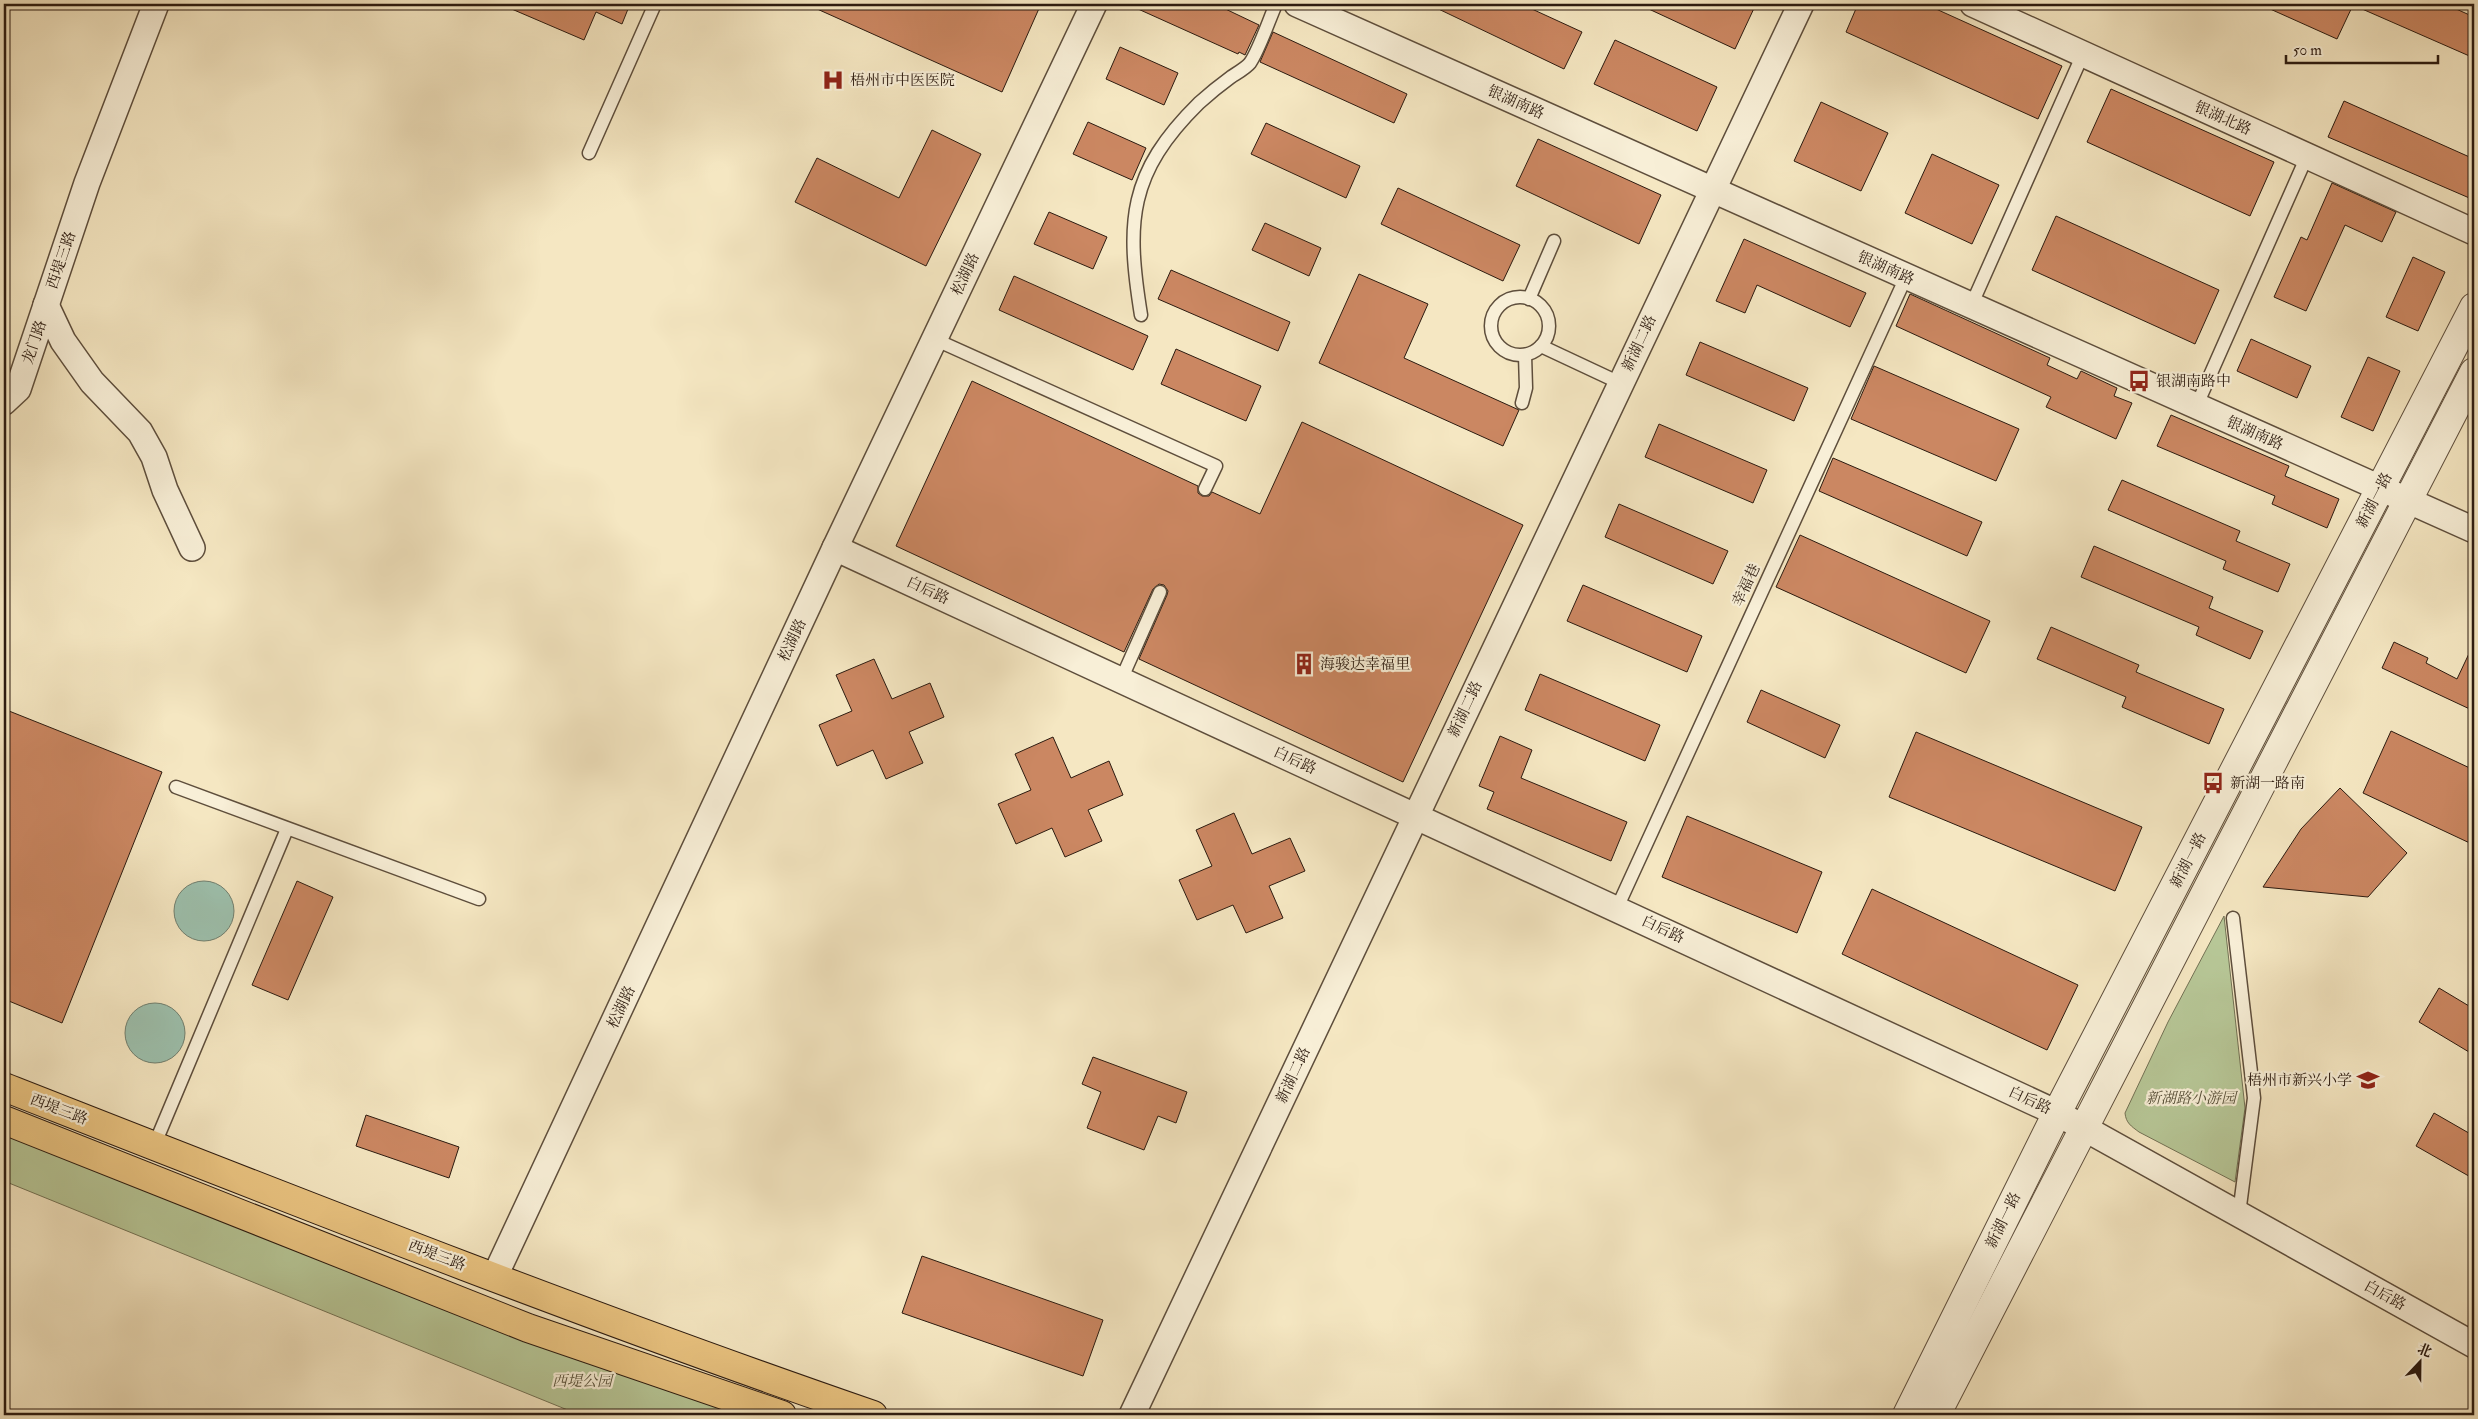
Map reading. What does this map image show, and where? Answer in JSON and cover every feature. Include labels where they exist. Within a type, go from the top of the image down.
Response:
[{"type":"main road","name":"西堤三路","points":[[4,1087],[494,1278],[757,1375],[873,1415]]},
{"type":"main road","name":"西堤三路","points":[[4,1120],[528,1328],[782,1415]]},
{"type":"street","name":"西堤三路","points":[[156,4],[87,183],[46,305],[63,341],[92,382],[140,432],[154,458],[165,490],[192,548]]},
{"type":"street","name":"松湖路","points":[[494,1278],[835,548],[1094,4]]},
{"type":"street","name":"银湖南路","points":[[1297,4],[2474,530]]},
{"type":"street","name":"新湖二路","points":[[1132,1415],[1801,4]]},
{"type":"street","name":"银湖北路","points":[[1973,4],[2474,232]]},
{"type":"street","name":"龙门路","points":[[4,402],[18,389],[46,305]]},
{"type":"street","name":"新湖一路","points":[[1907,1415],[2057,1113],[2474,307]]},
{"type":"street","name":"新湖一路","points":[[1936,1415],[2474,372]]},
{"type":"street","name":"白后路","points":[[835,548],[2057,1113],[2474,1345]]},
{"type":"lane","points":[[589,153],[655,4]]},
{"type":"lane","points":[[1141,315],[1135,282],[1133,217],[1138,194],[1147,173],[1156,156],[1184,119],[1220,85],[1250,64],[1276,4]]},
{"type":"lane","points":[[1971,306],[2083,54]]},
{"type":"lane","points":[[2196,406],[2307,156]]},
{"type":"lane","points":[[1529,299],[1554,241]]},
{"type":"lane","name":"幸福巷","points":[[1617,908],[1906,277]]},
{"type":"lane","points":[[1510,299],[1529,299],[1538,303],[1548,319],[1547,338],[1541,346],[1525,356],[1506,352],[1498,346],[1490,329],[1491,319],[1501,303],[1510,299]]},
{"type":"lane","points":[[934,339],[1216,466],[1206,489]]},
{"type":"lane","points":[[1541,346],[1620,383]]},
{"type":"lane","points":[[1522,403],[1526,388],[1525,356]]},
{"type":"lane","points":[[1121,680],[1160,592]]},
{"type":"lane","points":[[176,787],[479,899]]},
{"type":"lane","points":[[154,1146],[287,829]]},
{"type":"lane","points":[[2233,918],[2254,1098],[2239,1214]]},
{"type":"green space","name":"新湖路小游园","points":[[2224,916],[2245,1108],[2235,1182],[2139,1132],[2128,1122],[2125,1113],[2168,1022]]},
{"type":"green space","name":"西堤公园","points":[[4,1120],[782,1415],[580,1415],[4,1181]]},
{"type":"shaded area","points":[[204,881],[220,886],[225,890],[229,895],[234,911],[229,927],[225,932],[220,936],[204,941],[188,936],[183,932],[179,927],[174,911],[179,895],[183,890],[188,886]]},
{"type":"shaded area","points":[[155,1003],[171,1008],[176,1012],[180,1017],[185,1033],[180,1049],[176,1054],[171,1058],[155,1063],[139,1058],[134,1054],[130,1049],[125,1033],[130,1017],[134,1012],[139,1008]]},
{"type":"building","points":[[500,4],[630,4],[622,24],[596,12],[584,40]]},
{"type":"building","points":[[806,4],[1041,4],[1002,92]]},
{"type":"building","points":[[1127,4],[1215,4],[1259,25],[1245,55],[1239,52],[1238,54]]},
{"type":"building","points":[[1428,4],[1521,4],[1582,32],[1564,69]]},
{"type":"building","points":[[1638,4],[1756,4],[1735,49]]},
{"type":"building","points":[[1858,4],[1925,4],[2062,66],[2038,119],[1846,32]]},
{"type":"building","points":[[2259,4],[2445,4],[2474,17],[2474,58],[2353,5],[2337,39]]},
{"type":"building","points":[[1273,32],[1407,94],[1394,123],[1260,62]]},
{"type":"building","points":[[1615,40],[1717,87],[1697,131],[1594,84]]},
{"type":"building","points":[[1120,47],[1178,73],[1164,105],[1106,79]]},
{"type":"building","points":[[2111,89],[2274,162],[2250,216],[2087,142]]},
{"type":"building","points":[[2344,101],[2474,159],[2474,200],[2328,137]]},
{"type":"building","points":[[1821,102],[1888,133],[1861,191],[1794,161]]},
{"type":"building","points":[[1088,122],[1146,148],[1132,180],[1073,154]]},
{"type":"building","points":[[1266,123],[1360,166],[1346,198],[1251,154]]},
{"type":"building","points":[[932,130],[981,154],[926,266],[795,202],[817,158],[899,198]]},
{"type":"building","points":[[1538,139],[1661,195],[1639,244],[1516,186]]},
{"type":"building","points":[[1932,154],[1999,185],[1972,244],[1905,213]]},
{"type":"building","points":[[2332,183],[2396,212],[2382,242],[2345,225],[2306,311],[2274,297],[2301,237],[2307,240]]},
{"type":"building","points":[[1398,188],[1520,245],[1503,281],[1381,224]]},
{"type":"building","points":[[1049,212],[1107,237],[1093,269],[1034,244]]},
{"type":"building","points":[[2056,216],[2219,290],[2195,344],[2032,270]]},
{"type":"building","points":[[1265,223],[1321,248],[1309,276],[1252,250]]},
{"type":"building","points":[[1744,239],[1866,293],[1850,327],[1757,285],[1745,313],[1716,301]]},
{"type":"building","points":[[2413,257],[2445,272],[2418,331],[2386,317]]},
{"type":"building","points":[[1171,270],[1290,322],[1278,351],[1158,299]]},
{"type":"building","points":[[1359,274],[1428,304],[1404,358],[1519,410],[1503,446],[1319,363]]},
{"type":"building","points":[[1014,276],[1148,336],[1133,370],[999,310]]},
{"type":"building","points":[[1910,294],[2050,358],[2047,365],[2077,379],[2081,371],[2117,388],[2114,396],[2132,403],[2116,439],[2046,407],[2051,397],[1896,326]]},
{"type":"building","points":[[2251,339],[2311,366],[2297,398],[2237,371]]},
{"type":"building","points":[[1700,342],[1808,388],[1794,421],[1686,375]]},
{"type":"building","points":[[1176,349],[1261,386],[1246,421],[1161,384]]},
{"type":"building","points":[[2368,357],[2400,371],[2373,431],[2341,417]]},
{"type":"building","points":[[1874,366],[2019,429],[1996,481],[1851,419]]},
{"type":"building","name":"海骏达幸福里","points":[[972,381],[1198,486],[1198,493],[1202,496],[1209,496],[1212,492],[1260,514],[1302,422],[1523,525],[1403,782],[1139,659],[1167,595],[1168,591],[1164,585],[1159,584],[1153,589],[1124,652],[896,546]]},
{"type":"building","points":[[2171,415],[2289,466],[2285,476],[2339,499],[2327,528],[2272,504],[2275,496],[2157,446]]},
{"type":"building","points":[[1659,424],[1767,470],[1753,503],[1645,457]]},
{"type":"building","points":[[1833,458],[1982,522],[1967,556],[1819,491]]},
{"type":"building","points":[[2122,480],[2240,531],[2236,541],[2290,564],[2278,592],[2223,569],[2226,561],[2108,510]]},
{"type":"building","points":[[1619,504],[1728,551],[1713,584],[1605,537]]},
{"type":"building","points":[[1800,535],[1990,621],[1966,673],[1776,587]]},
{"type":"building","points":[[2094,546],[2213,597],[2209,608],[2263,631],[2250,659],[2196,635],[2199,627],[2081,577]]},
{"type":"building","points":[[1583,585],[1702,636],[1687,672],[1567,621]]},
{"type":"building","points":[[2051,627],[2139,665],[2136,672],[2224,709],[2209,744],[2122,707],[2126,697],[2037,659]]},
{"type":"building","points":[[2394,642],[2428,658],[2426,663],[2457,679],[2474,643],[2474,711],[2382,668]]},
{"type":"building","points":[[874,659],[892,699],[930,683],[944,717],[909,732],[923,763],[886,779],[873,750],[837,766],[819,725],[852,711],[836,675]]},
{"type":"building","points":[[1540,674],[1660,725],[1645,761],[1525,710]]},
{"type":"building","points":[[1761,690],[1840,725],[1825,758],[1747,722]]},
{"type":"building","points":[[4,709],[162,772],[62,1023],[4,999]]},
{"type":"building","points":[[2391,731],[2474,770],[2474,845],[2363,793]]},
{"type":"building","points":[[1916,732],[2142,827],[2115,891],[1889,797]]},
{"type":"building","points":[[1500,736],[1532,750],[1521,778],[1627,822],[1611,861],[1487,809],[1494,792],[1479,786]]},
{"type":"building","points":[[1053,737],[1071,778],[1109,761],[1123,795],[1088,810],[1102,841],[1065,857],[1052,828],[1016,844],[998,804],[1031,790],[1015,754]]},
{"type":"building","points":[[2340,788],[2407,853],[2368,897],[2263,887],[2301,829]]},
{"type":"building","points":[[1234,813],[1252,854],[1290,838],[1305,871],[1269,886],[1283,918],[1246,933],[1233,905],[1197,920],[1179,880],[1212,866],[1196,830]]},
{"type":"building","points":[[1687,816],[1822,872],[1797,933],[1662,877]]},
{"type":"building","points":[[297,881],[333,897],[288,1000],[252,985]]},
{"type":"building","points":[[1872,889],[2078,985],[2047,1050],[1842,954]]},
{"type":"building","points":[[2439,988],[2474,1009],[2474,1055],[2419,1022]]},
{"type":"building","points":[[1093,1057],[1187,1092],[1176,1123],[1158,1116],[1144,1150],[1087,1128],[1101,1092],[1082,1084]]},
{"type":"building","points":[[2434,1113],[2474,1136],[2474,1179],[2416,1146]]},
{"type":"building","points":[[366,1115],[459,1147],[449,1178],[356,1146]]},
{"type":"building","points":[[922,1256],[1103,1320],[1083,1376],[902,1313]]},
{"type":"place","name":"梧州市中医医院","points":[[833,80]]},
{"type":"place","name":"银湖南路中","points":[[2139,381]]},
{"type":"place","name":"海骏达幸福里","points":[[1304,664]]},
{"type":"place","name":"新湖一路南","points":[[2213,783]]},
{"type":"place","name":"梧州市新兴小学","points":[[2368,1080]]}]
